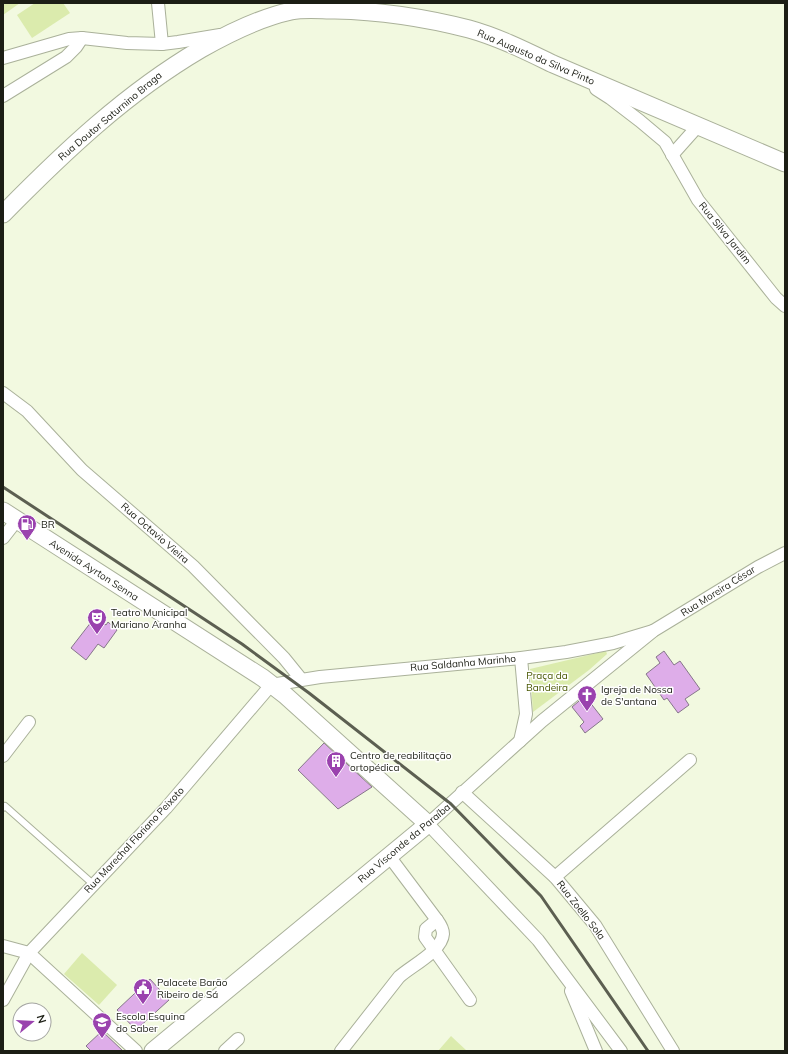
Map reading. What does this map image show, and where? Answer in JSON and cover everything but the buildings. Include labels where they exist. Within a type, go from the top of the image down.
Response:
[{"type":"main road","name":"Rua Augusto da Silva Pinto","points":[[228,33],[292,7],[356,7],[422,19],[470,30],[517,47],[785,164]]},
{"type":"main road","name":"Rua Doutor Saturnino Braga","points":[[3,214],[52,164],[136,92],[171,66],[228,33]]},
{"type":"main road","name":"Avenida Ayrton Senna","points":[[10,516],[264,678],[428,824]]},
{"type":"main road","name":"Rua Visconde da Paraíba","points":[[153,1051],[428,824]]},
{"type":"street","points":[[158,3],[162,44]]},
{"type":"street","points":[[3,58],[63,40],[82,38],[162,44],[228,33]]},
{"type":"street","points":[[3,96],[66,57],[76,48],[82,38]]},
{"type":"street","name":"Rua Silva Jardim","points":[[553,64],[610,98],[634,116],[664,142],[688,183],[714,221],[776,298],[785,306]]},
{"type":"street","points":[[672,155],[698,127]]},
{"type":"street","name":"Rua Octavio Vieira","points":[[3,393],[27,411],[82,470],[193,566],[284,658],[302,679]]},
{"type":"street","points":[[3,538],[10,516]]},
{"type":"street","name":"Rua Moreira César","points":[[653,631],[758,566],[785,553]]},
{"type":"street","name":"Rua Saldanha Marinho","points":[[271,685],[302,679],[522,658],[594,647],[653,631]]},
{"type":"street","name":"Rua Visconde da Paraíba","points":[[428,824],[542,720],[653,631]]},
{"type":"street","points":[[520,741],[526,714],[522,658]]},
{"type":"street","name":"Rua Marechal Floriano Peixoto","points":[[3,1000],[29,953],[166,808],[271,685]]},
{"type":"street","points":[[526,714],[535,719],[542,720]]},
{"type":"street","points":[[3,756],[29,722]]},
{"type":"street","points":[[555,877],[690,760]]},
{"type":"street","name":"Rua Zoello Sola","points":[[462,792],[555,877],[594,925],[673,1051]]},
{"type":"street","points":[[428,824],[533,934],[563,972],[620,1051]]},
{"type":"street","points":[[341,1051],[399,977],[434,950],[439,944],[443,935],[437,920],[389,856]]},
{"type":"street","points":[[437,920],[426,929],[425,934],[427,940],[470,1000]]},
{"type":"street","points":[[3,946],[29,953],[136,1051]]},
{"type":"street","points":[[563,972],[596,1051]]},
{"type":"street","points":[[225,1051],[238,1039]]},
{"type":"lane","points":[[3,808],[5,806],[93,884]]},
{"type":"green space","points":[[3,3],[20,3],[3,15]]},
{"type":"green space","points":[[35,3],[63,3],[70,13],[32,38],[17,15]]},
{"type":"green space","name":"Praça da Bandeira","points":[[606,651],[607,654],[589,670],[533,712],[530,669]]},
{"type":"green space","points":[[82,953],[117,985],[99,1005],[64,974]]},
{"type":"green space","points":[[451,1036],[467,1051],[438,1051]]},
{"type":"railway","points":[[3,487],[242,644],[309,693],[451,804],[541,896],[648,1051]]},
{"type":"place","name":"BR","points":[[27,541]]},
{"type":"place","name":"Teatro Municipal Mariano Aranha","points":[[97,635]]},
{"type":"place","name":"Igreja de Nossa de S'antana","points":[[587,712]]},
{"type":"place","name":"Centro de reabilitação ortopédica","points":[[336,778]]},
{"type":"place","name":"Palacete Barão Ribeiro de Sá","points":[[143,1005]]},
{"type":"place","name":"Escola Esquina do Saber","points":[[102,1039]]}]
